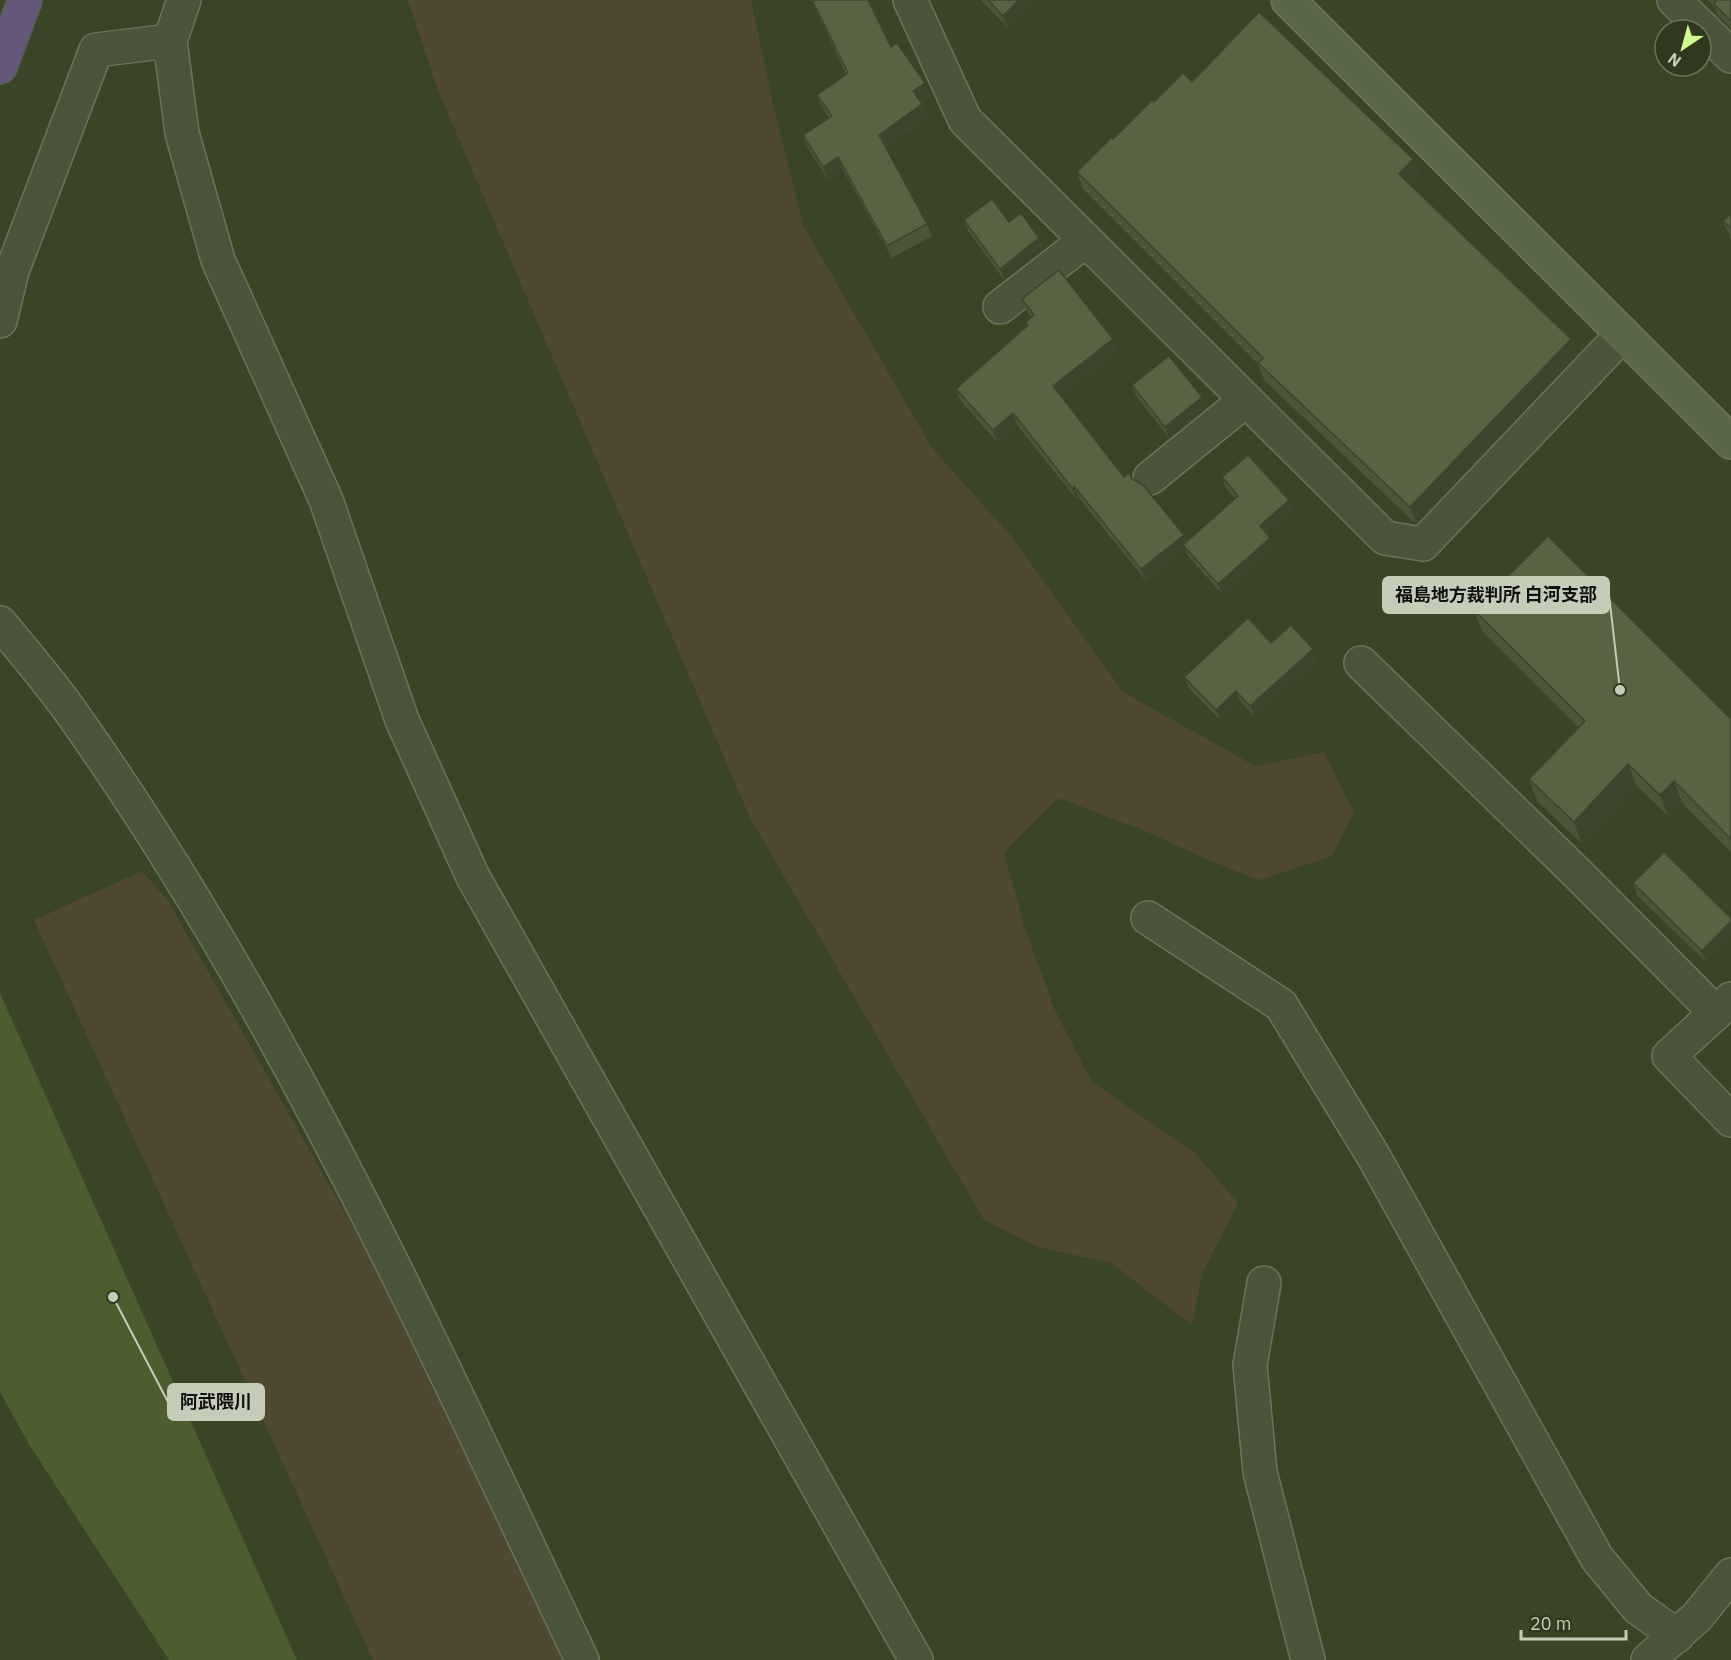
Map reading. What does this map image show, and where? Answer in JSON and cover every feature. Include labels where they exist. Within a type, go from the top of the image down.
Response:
[{"type":"highway","points":[[0,68],[25,0]]},
{"type":"street","points":[[184,0],[170,41],[182,133],[218,260],[326,500],[402,720],[473,877],[916,1660]]},
{"type":"street","points":[[910,0],[965,120],[1385,538],[1423,544],[1623,334]]},
{"type":"street","points":[[1288,0],[1731,442]]},
{"type":"street","points":[[1685,3],[1731,56]]},
{"type":"street","points":[[0,321],[12,271],[96,50],[170,41]]},
{"type":"street","points":[[1000,307],[1085,241]]},
{"type":"street","points":[[1150,478],[1246,400]]},
{"type":"street","points":[[0,623],[70,710],[170,861],[283,1052],[415,1307],[582,1660]]},
{"type":"street","points":[[1361,663],[1580,876],[1723,1006],[1669,1056],[1731,1120]]},
{"type":"street","points":[[1148,918],[1281,1005],[1374,1157],[1597,1558],[1638,1608],[1677,1636]]},
{"type":"street","points":[[1264,1283],[1250,1365],[1260,1472],[1308,1660]]},
{"type":"street","points":[[1648,1660],[1697,1617],[1731,1575]]},
{"type":"shaded area","points":[[408,0],[751,0],[773,104],[803,225],[932,448],[1012,537],[1123,692],[1255,766],[1324,752],[1354,813],[1332,856],[1259,880],[1143,830],[1058,798],[1004,852],[1024,925],[1054,1008],[1091,1081],[1196,1154],[1238,1203],[1202,1274],[1192,1325],[1111,1263],[1038,1247],[984,1220],[750,818],[437,88]]},
{"type":"shaded area","points":[[142,871],[167,899],[401,1312],[568,1660],[373,1660],[34,920]]},
{"type":"shaded area","points":[[0,993],[297,1660],[169,1660],[30,1446],[0,1392]]},
{"type":"building","points":[[812,0],[868,0],[891,47],[897,43],[925,83],[913,91],[922,104],[879,135],[927,224],[887,246],[838,157],[823,167],[803,135],[832,116],[817,95],[848,73]]},
{"type":"building","points":[[988,0],[1019,0],[1003,16]]},
{"type":"building","points":[[1715,0],[1731,0],[1731,21],[1714,4]]},
{"type":"building","points":[[1259,12],[1413,159],[1399,174],[1571,339],[1410,507],[1258,363],[1263,358],[1077,172],[1183,73],[1192,82]]},
{"type":"building","points":[[992,199],[1009,222],[1021,213],[1039,238],[1000,269],[964,220]]},
{"type":"building","points":[[1731,214],[1731,228],[1723,221]]},
{"type":"building","points":[[1059,270],[1113,339],[1053,386],[1124,477],[1129,473],[1132,479],[1143,485],[1184,535],[1141,569],[1074,486],[1072,488],[1013,413],[993,430],[956,389],[1028,325],[1026,322],[1034,315],[1022,299]]},
{"type":"building","points":[[1169,356],[1202,397],[1165,427],[1132,385]]},
{"type":"building","points":[[1248,455],[1289,500],[1260,526],[1270,538],[1218,584],[1183,545],[1238,496],[1222,477]]},
{"type":"building","points":[[1548,536],[1731,719],[1731,839],[1674,781],[1660,795],[1628,764],[1574,822],[1529,779],[1585,721],[1474,610]]},
{"type":"building","points":[[1248,618],[1271,643],[1291,625],[1313,649],[1250,706],[1236,691],[1216,710],[1184,677]]},
{"type":"building","points":[[1664,852],[1731,918],[1731,921],[1702,951],[1633,883]]},
{"type":"place","name":"福島地方裁判所 白河支部","points":[[1620,690]]},
{"type":"place","name":"阿武隈川","points":[[113,1297]]}]
